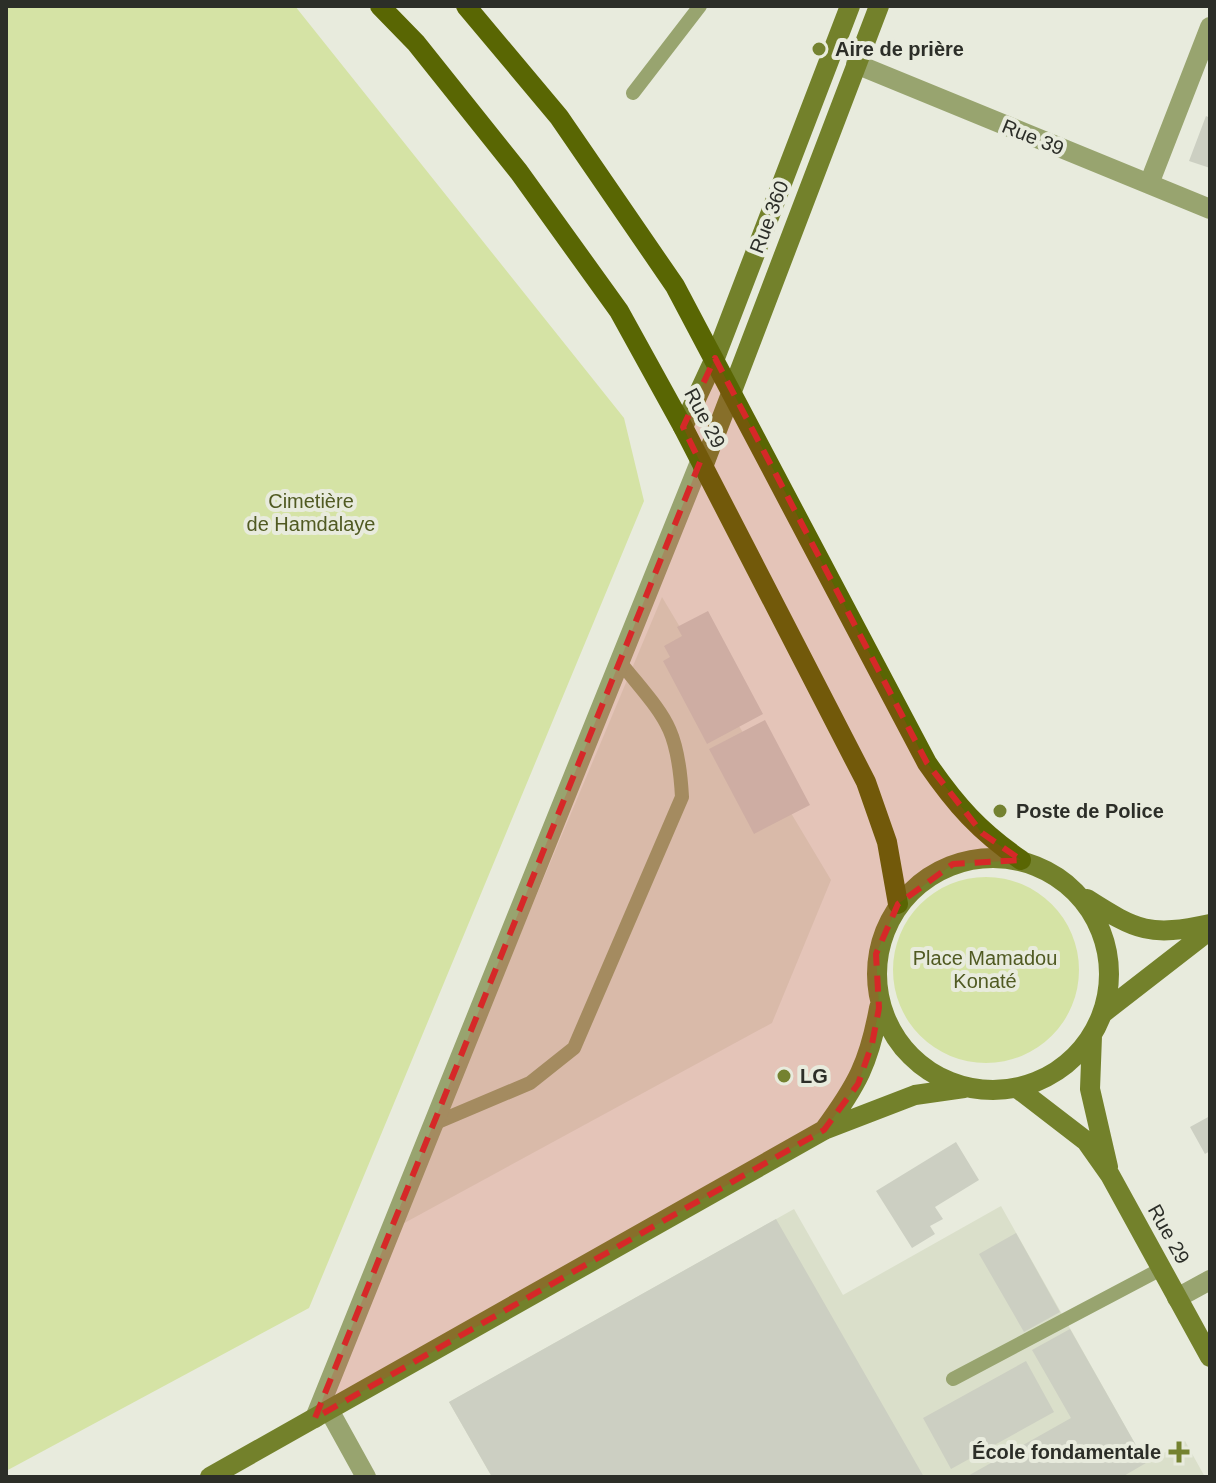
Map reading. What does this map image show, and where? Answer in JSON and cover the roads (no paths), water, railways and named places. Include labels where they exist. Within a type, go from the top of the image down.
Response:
[{"type":"main road","name":"Rue 29","points":[[380,6],[416,43],[538,197],[619,311],[683,427],[866,782],[887,842],[898,904]]},
{"type":"main road","points":[[466,6],[559,117],[675,286],[715,358],[729,394],[927,763],[955,803],[982,833],[1021,860],[1052,873],[1131,928],[1177,931],[1210,927]]},
{"type":"main road","name":"Rue 360","points":[[683,427],[715,358],[850,6]]},
{"type":"main road","points":[[702,464],[879,6]]},
{"type":"main road","points":[[824,1130],[858,1084],[872,1044],[879,1008],[876,954],[898,904],[923,880],[953,864],[987,857],[1021,860]]},
{"type":"main road","points":[[210,1477],[824,1130],[915,1095],[964,1088],[991,1091],[1017,1088],[1059,1070],[1092,1036],[1103,1013],[1110,981],[1107,949],[1097,919],[1078,893]]},
{"type":"main road","points":[[1103,1013],[1210,927]]},
{"type":"main road","points":[[879,1008],[898,1044],[927,1072],[964,1088]]},
{"type":"main road","name":"Rue 29","points":[[1092,1036],[1090,1089],[1110,1175]]},
{"type":"main road","name":"Rue 29","points":[[1017,1088],[1086,1141],[1110,1175],[1210,1357]]},
{"type":"street","points":[[1149,184],[1210,27]]},
{"type":"street","name":"Rue 39","points":[[856,64],[1210,209]]},
{"type":"street","points":[[366,1477],[322,1414],[433,1124],[702,464]]},
{"type":"street","points":[[1177,1298],[1210,1280]]},
{"type":"lane","points":[[633,93],[700,6]]},
{"type":"lane","points":[[433,1124],[530,1083],[574,1048],[682,797],[680,756],[669,723],[620,662]]},
{"type":"lane","points":[[953,1379],[1161,1269]]},
{"type":"place","name":"Aire de prière","points":[[819,49]]},
{"type":"place","name":"Poste de Police","points":[[1000,811]]},
{"type":"place","name":"LG","points":[[784,1076]]},
{"type":"place","name":"École fondamentale","points":[[1179,1452]]},
{"type":"park label","name":"Cimetière de Hamdalaye","points":[[311,512]]},
{"type":"park label","name":"Place Mamadou Konaté","points":[[985,970]]}]
